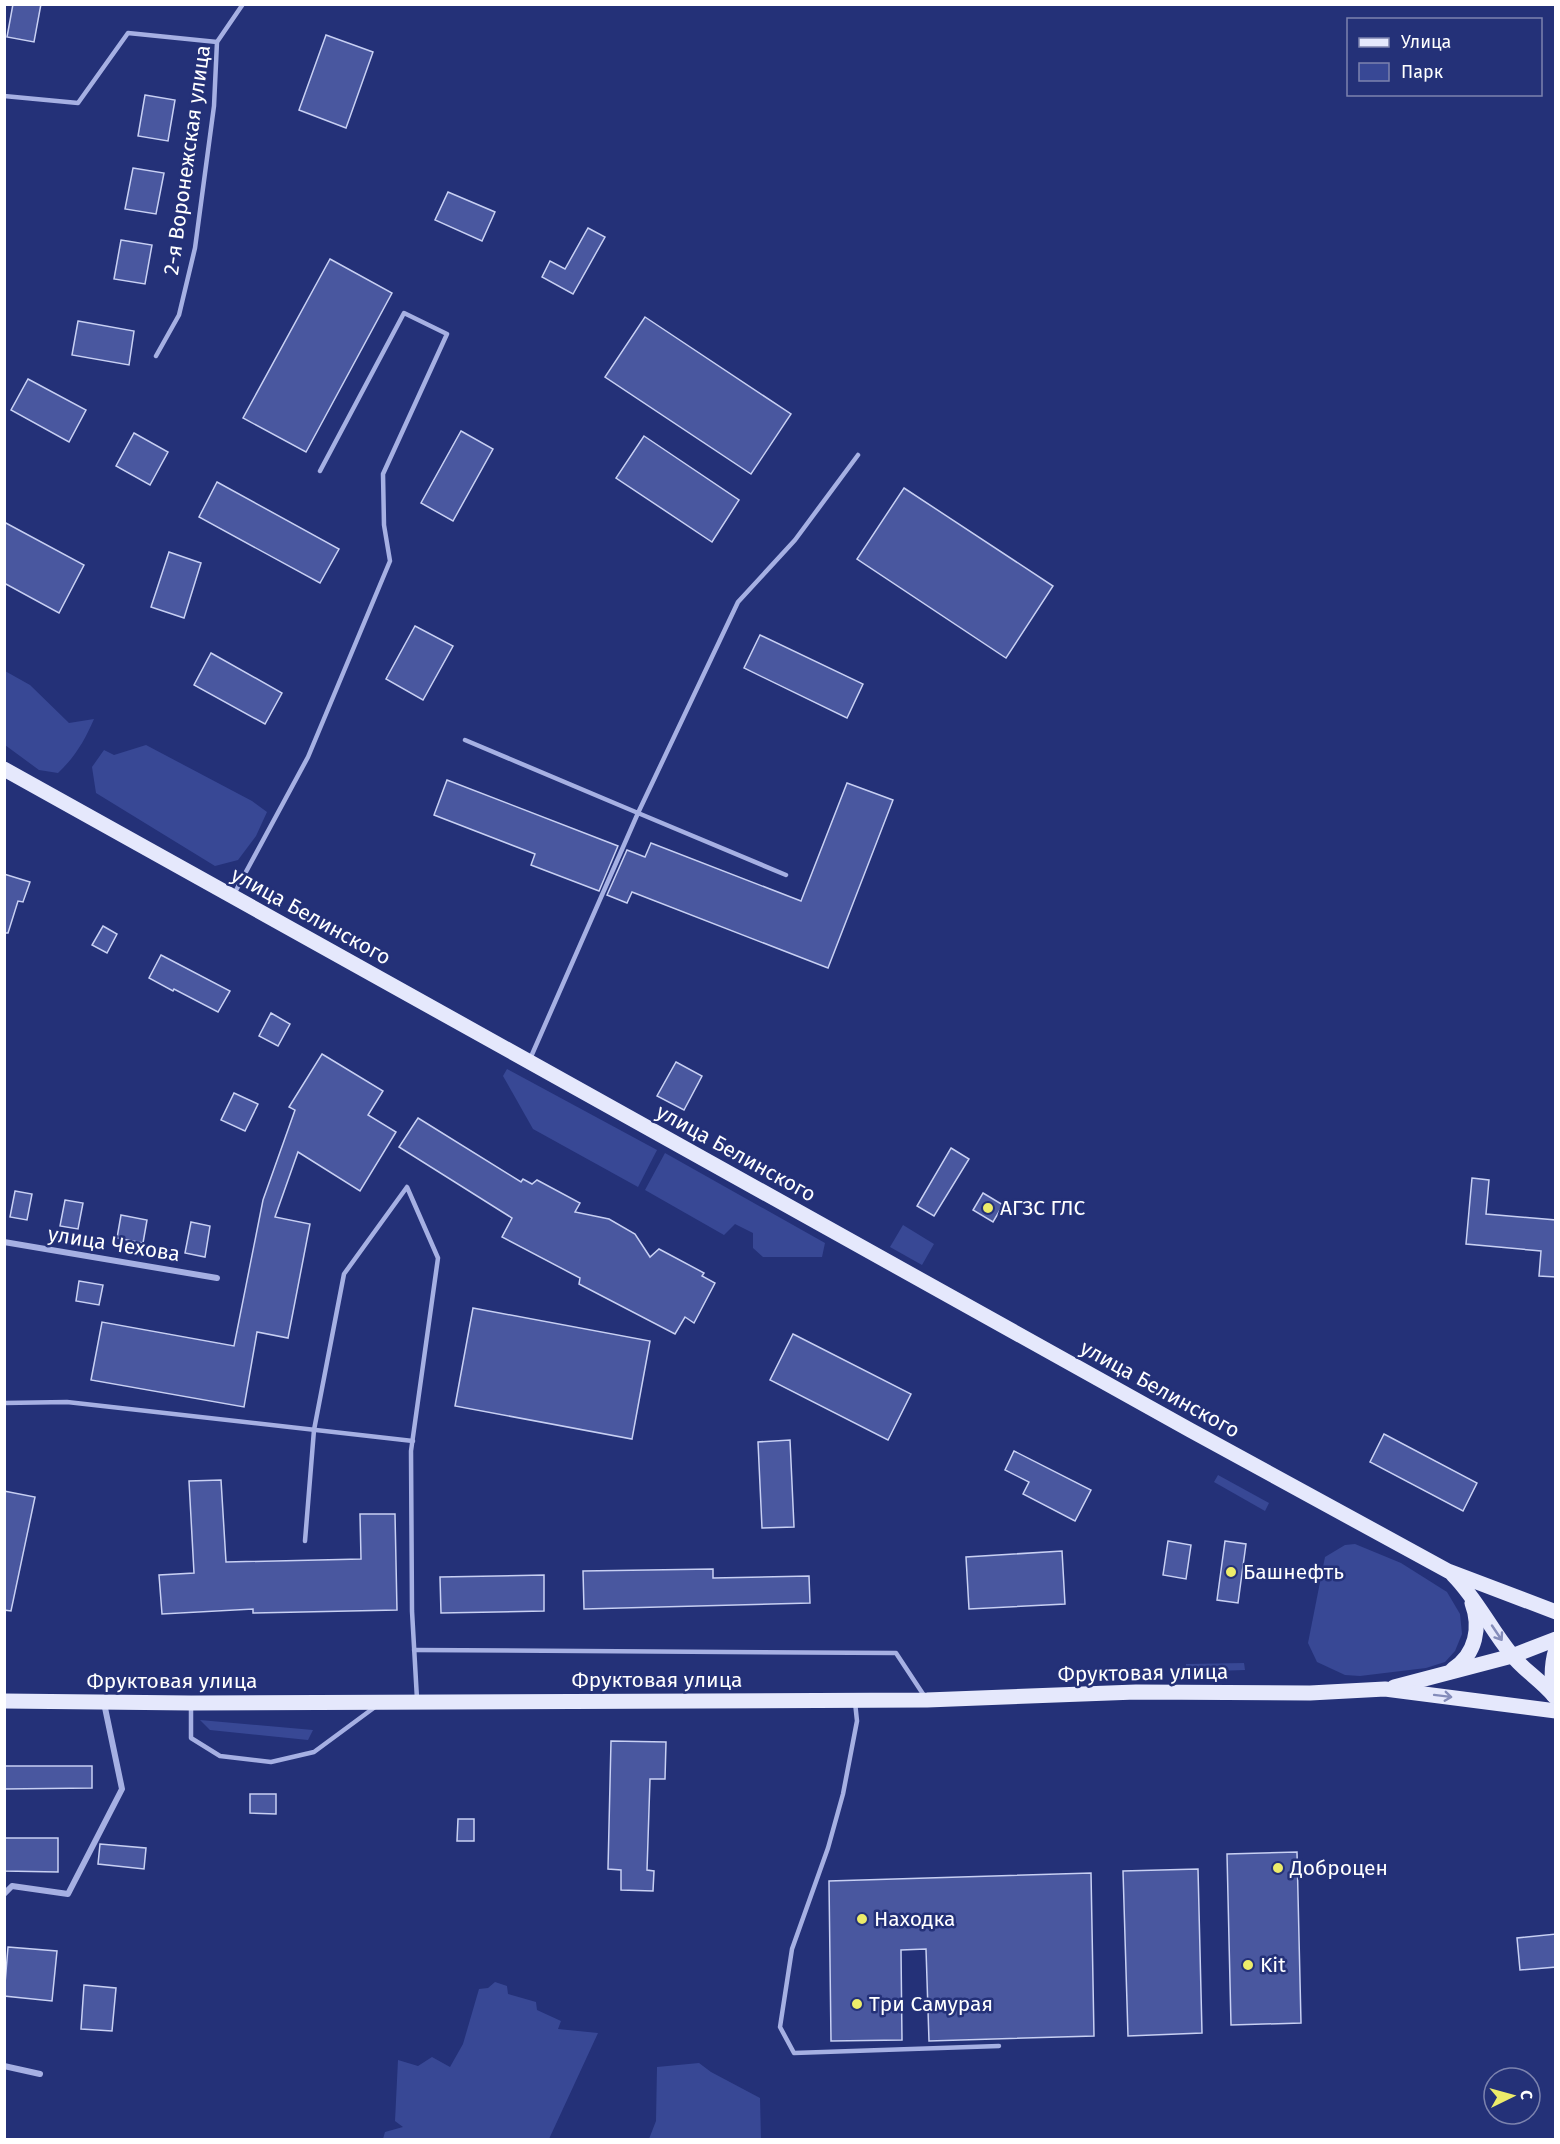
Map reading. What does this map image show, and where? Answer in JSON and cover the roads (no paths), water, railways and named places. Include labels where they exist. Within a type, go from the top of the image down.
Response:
[{"type":"main road","name":"улица Белинского","points":[[4,769],[1190,1430],[1448,1571],[1556,1612]]},
{"type":"main road","name":"улица Белинского","points":[[1448,1571],[1467,1589],[1512,1656],[1534,1675],[1555,1702]]},
{"type":"main road","points":[[1449,1672],[1467,1656],[1473,1646],[1477,1631],[1477,1616],[1467,1589]]},
{"type":"main road","points":[[1385,1689],[1512,1656],[1556,1639]]},
{"type":"main road","points":[[1385,1689],[1555,1702],[1551,1678],[1556,1648]]},
{"type":"main road","name":"Фруктовая улица","points":[[4,1701],[191,1703],[927,1700],[1136,1692],[1310,1693],[1385,1689]]},
{"type":"street","name":"улица Чехова","points":[[4,1242],[218,1278]]},
{"type":"street","points":[[4,1894],[12,1886],[68,1894],[122,1789],[103,1702]]},
{"type":"street","points":[[4,2066],[40,2074]]},
{"type":"lane","name":"2-я Воронежская улица","points":[[156,356],[179,315],[195,248],[214,106],[217,42],[243,4]]},
{"type":"lane","points":[[4,96],[78,103],[128,33],[217,42]]},
{"type":"lane","points":[[233,897],[308,758],[390,561],[384,525],[383,474],[447,334],[404,313],[320,471]]},
{"type":"lane","points":[[529,1062],[638,813],[738,602],[795,540],[858,455]]},
{"type":"lane","points":[[465,740],[786,875]]},
{"type":"lane","points":[[305,1541],[314,1430],[344,1274],[406,1187],[438,1258],[411,1450],[412,1611],[417,1702]]},
{"type":"lane","points":[[4,1403],[68,1402],[413,1441]]},
{"type":"lane","points":[[414,1650],[896,1653],[927,1700]]},
{"type":"lane","points":[[855,1700],[856,1721],[843,1794],[828,1848],[792,1949],[780,2027],[794,2053],[999,2046]]},
{"type":"lane","points":[[191,1703],[191,1738],[220,1756],[271,1762],[314,1752],[382,1702]]},
{"type":"place","name":"АГЗС ГЛС","points":[[988,1208]]},
{"type":"place","name":"Башнефть","points":[[1231,1572]]},
{"type":"place","name":"Доброцен","points":[[1278,1868]]},
{"type":"place","name":"Находка","points":[[862,1919]]},
{"type":"place","name":"Kit","points":[[1248,1965]]},
{"type":"place","name":"Три Самурая","points":[[857,2004]]}]
